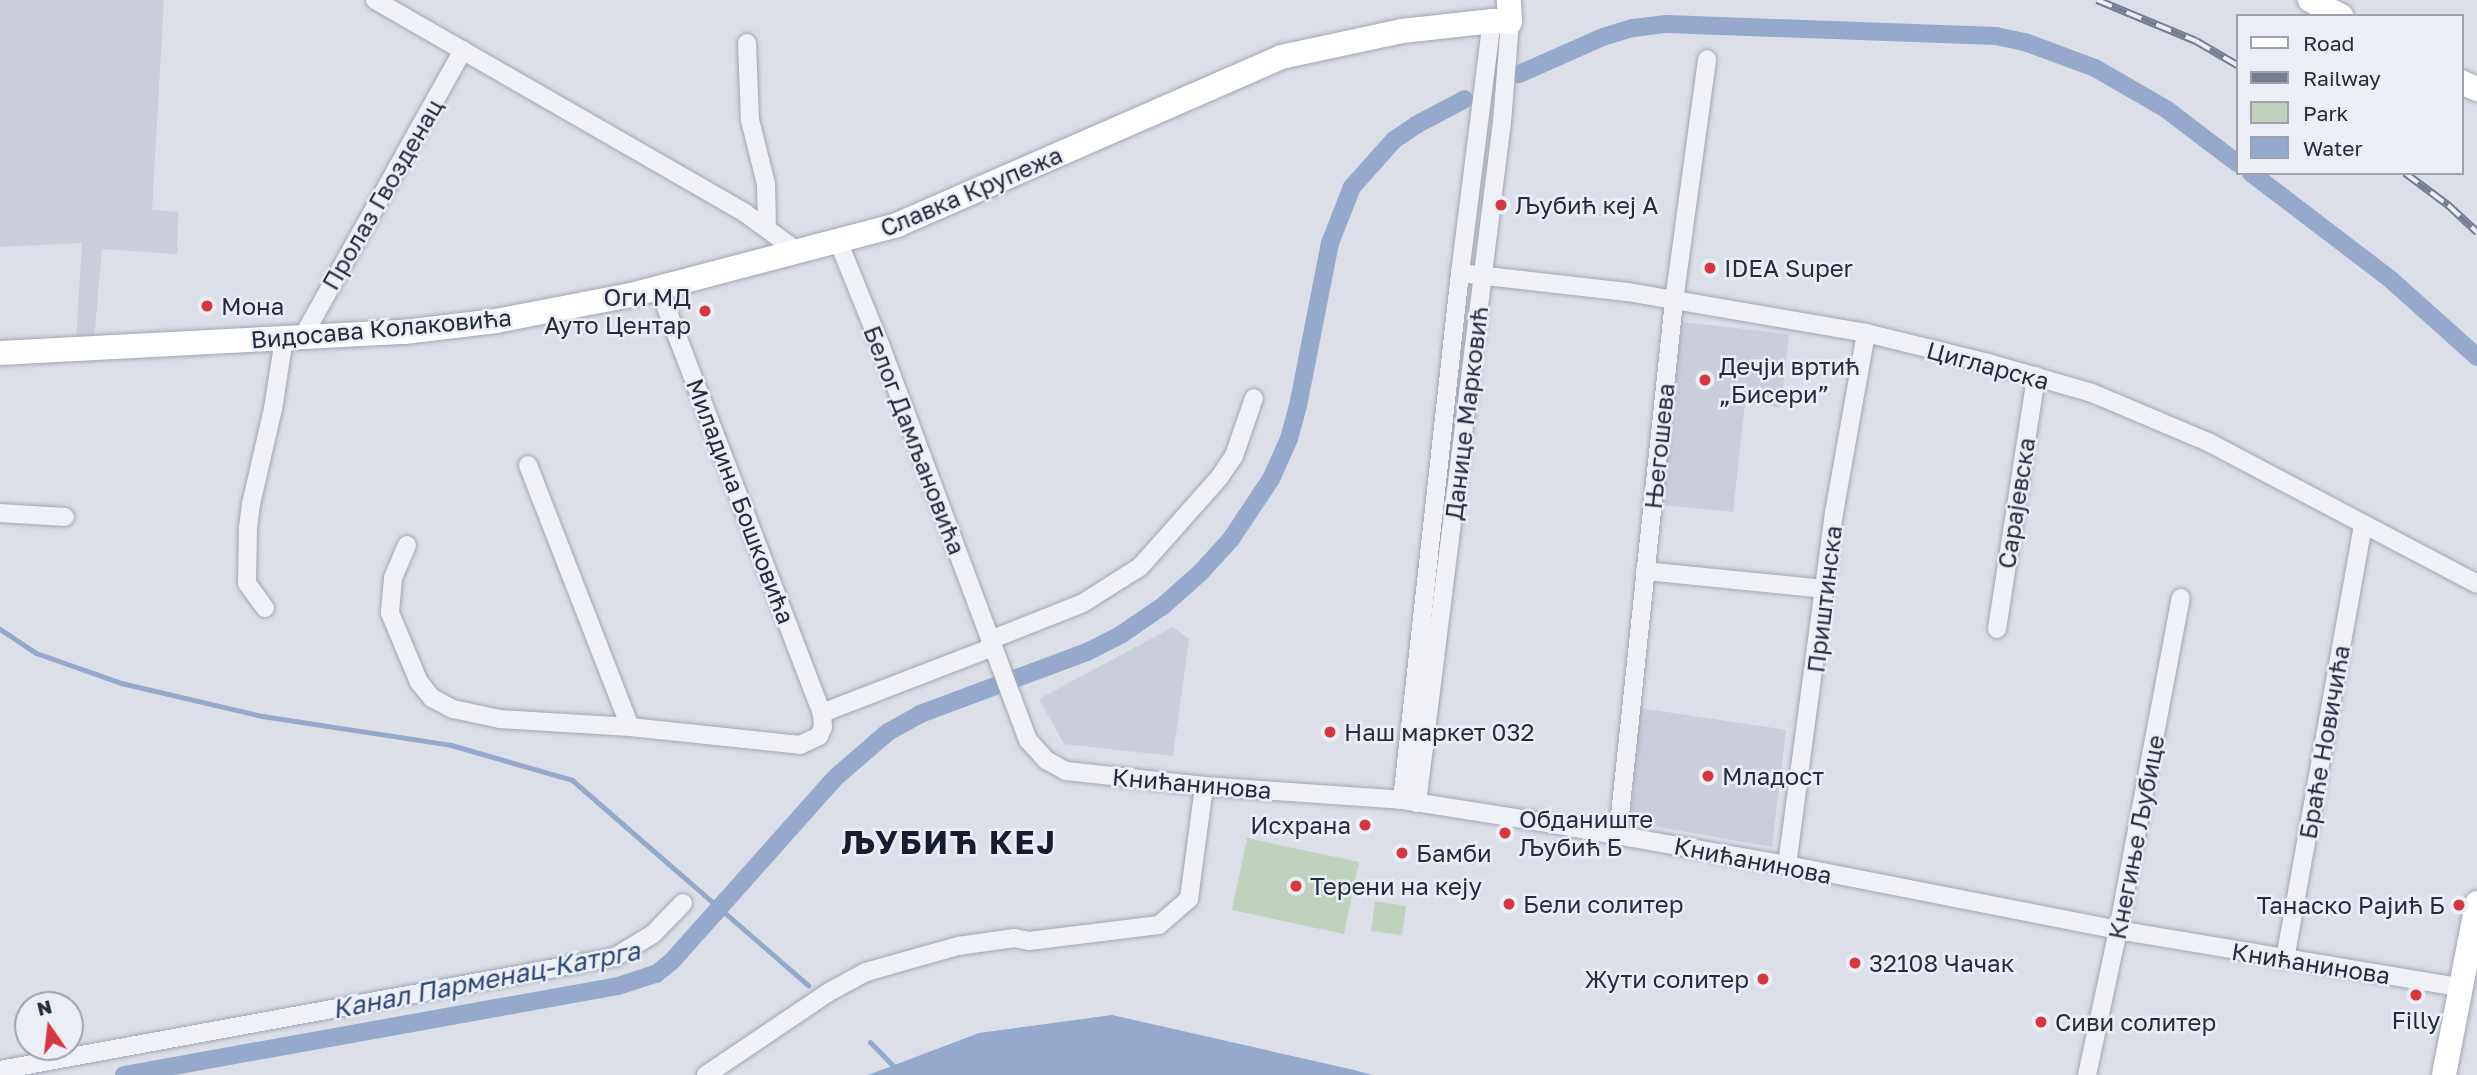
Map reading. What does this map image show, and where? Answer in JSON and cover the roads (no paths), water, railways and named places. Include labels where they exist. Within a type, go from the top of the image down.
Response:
[{"type":"street","points":[[375,0],[767,228],[797,251]]},
{"type":"street","points":[[2310,0],[2337,14]]},
{"type":"street","name":"Славка Крупежа","points":[[797,251],[875,232],[947,205],[1281,57],[1370,36],[1504,15]]},
{"type":"street","name":"Данице Марковић","points":[[1409,802],[1460,273],[1504,15]]},
{"type":"street","name":"Данице Марковић","points":[[1409,802],[1502,122],[1504,15]]},
{"type":"street","points":[[747,43],[750,120],[766,184],[767,228]]},
{"type":"street","name":"Пролаз Гвозденац","points":[[293,338],[463,50]]},
{"type":"street","name":"Његошева","points":[[1618,834],[1674,300],[1707,59]]},
{"type":"street","name":"Белог Дамљановића","points":[[838,241],[1028,740],[1046,760]]},
{"type":"street","name":"Видосава Колаковића","points":[[0,353],[377,334],[496,321],[660,289],[797,251]]},
{"type":"street","name":"Цигларска","points":[[1460,273],[1674,300],[1866,333],[2036,376],[2091,393],[2208,442],[2477,584]]},
{"type":"street","name":"Миладина Бошковића","points":[[660,289],[822,713]]},
{"type":"street","name":"Приштинска","points":[[1787,865],[1824,589],[1866,333]]},
{"type":"street","points":[[265,608],[247,583],[251,504],[293,338]]},
{"type":"street","name":"Сарајевска","points":[[1997,629],[2036,376]]},
{"type":"street","points":[[407,545],[393,578],[390,613],[419,682],[432,698],[453,709],[500,719],[637,728],[800,745],[818,736],[823,727],[822,713],[1083,603],[1140,567],[1219,478],[1234,456],[1254,398]]},
{"type":"street","points":[[528,465],[637,728]]},
{"type":"street","points":[[0,513],[65,517]]},
{"type":"street","name":"Браће Новичића","points":[[2285,959],[2363,524]]},
{"type":"street","points":[[1645,571],[1824,589]]},
{"type":"street","name":"Кнегиње Љубице","points":[[2087,1075],[2118,930],[2181,598]]},
{"type":"street","name":"Книћанинова","points":[[1046,760],[1066,771],[1204,786],[1409,802],[1618,834],[2118,930],[2468,989]]},
{"type":"street","points":[[706,1075],[829,992],[866,972],[958,946],[1159,925],[1189,899],[1204,786]]},
{"type":"street","points":[[0,1070],[615,957],[653,934],[683,903]]},
{"type":"street","points":[[2444,1075],[2468,989],[2477,903]]},
{"type":"water","points":[[1112,1015],[1372,1075],[868,1075],[979,1033]]},
{"type":"waterway","name":"Канал Парменац-Катрга","points":[[1519,74],[1603,37],[1633,28],[1667,24],[1996,36],[2025,42],[2095,68],[2166,109],[2236,162]]},
{"type":"waterway","name":"Канал Парменац-Катрга","points":[[124,1075],[618,986],[656,974],[672,961],[836,777],[888,732],[920,714],[1087,652],[1122,634],[1164,605],[1201,572],[1231,539],[1271,479],[1289,439],[1330,243],[1352,187],[1394,140],[1465,99]]},
{"type":"waterway","name":"Канал Парменац-Катрга","points":[[2254,175],[2389,278],[2477,357]]},
{"type":"waterway","points":[[0,629],[36,653],[121,683],[262,716],[451,745],[572,780],[808,985]]},
{"type":"waterway","points":[[870,1042],[902,1075]]},
{"type":"railway","points":[[2097,0],[2196,41],[2236,64]]},
{"type":"railway","points":[[2408,175],[2448,205],[2477,232]]},
{"type":"place","name":"Љубић кеј А","points":[[1501,205]]},
{"type":"place","name":"IDEA Super","points":[[1710,268]]},
{"type":"place","name":"Мона","points":[[207,306]]},
{"type":"place","name":"Оги МД Ауто Центар","points":[[705,311]]},
{"type":"place","name":"Дечји вртић „Бисери”","points":[[1705,380]]},
{"type":"place","name":"Наш маркет 032","points":[[1330,732]]},
{"type":"place","name":"Младост","points":[[1708,776]]},
{"type":"place","name":"Исхрана","points":[[1365,825]]},
{"type":"place","name":"Обданиште Љубић Б","points":[[1505,833]]},
{"type":"place","name":"Бамби","points":[[1402,853]]},
{"type":"place","name":"Терени на кеју","points":[[1296,886]]},
{"type":"place","name":"Бели солитер","points":[[1509,904]]},
{"type":"place","name":"Танаско Рајић Б","points":[[2459,905]]},
{"type":"place","name":"32108 Чачак","points":[[1855,963]]},
{"type":"place","name":"Жути солитер","points":[[1763,979]]},
{"type":"place","name":"Filly","points":[[2416,995]]},
{"type":"place","name":"Сиви солитер","points":[[2041,1022]]},
{"type":"district","name":"ЉУБИЋ КЕЈ","points":[[949,842]]}]
